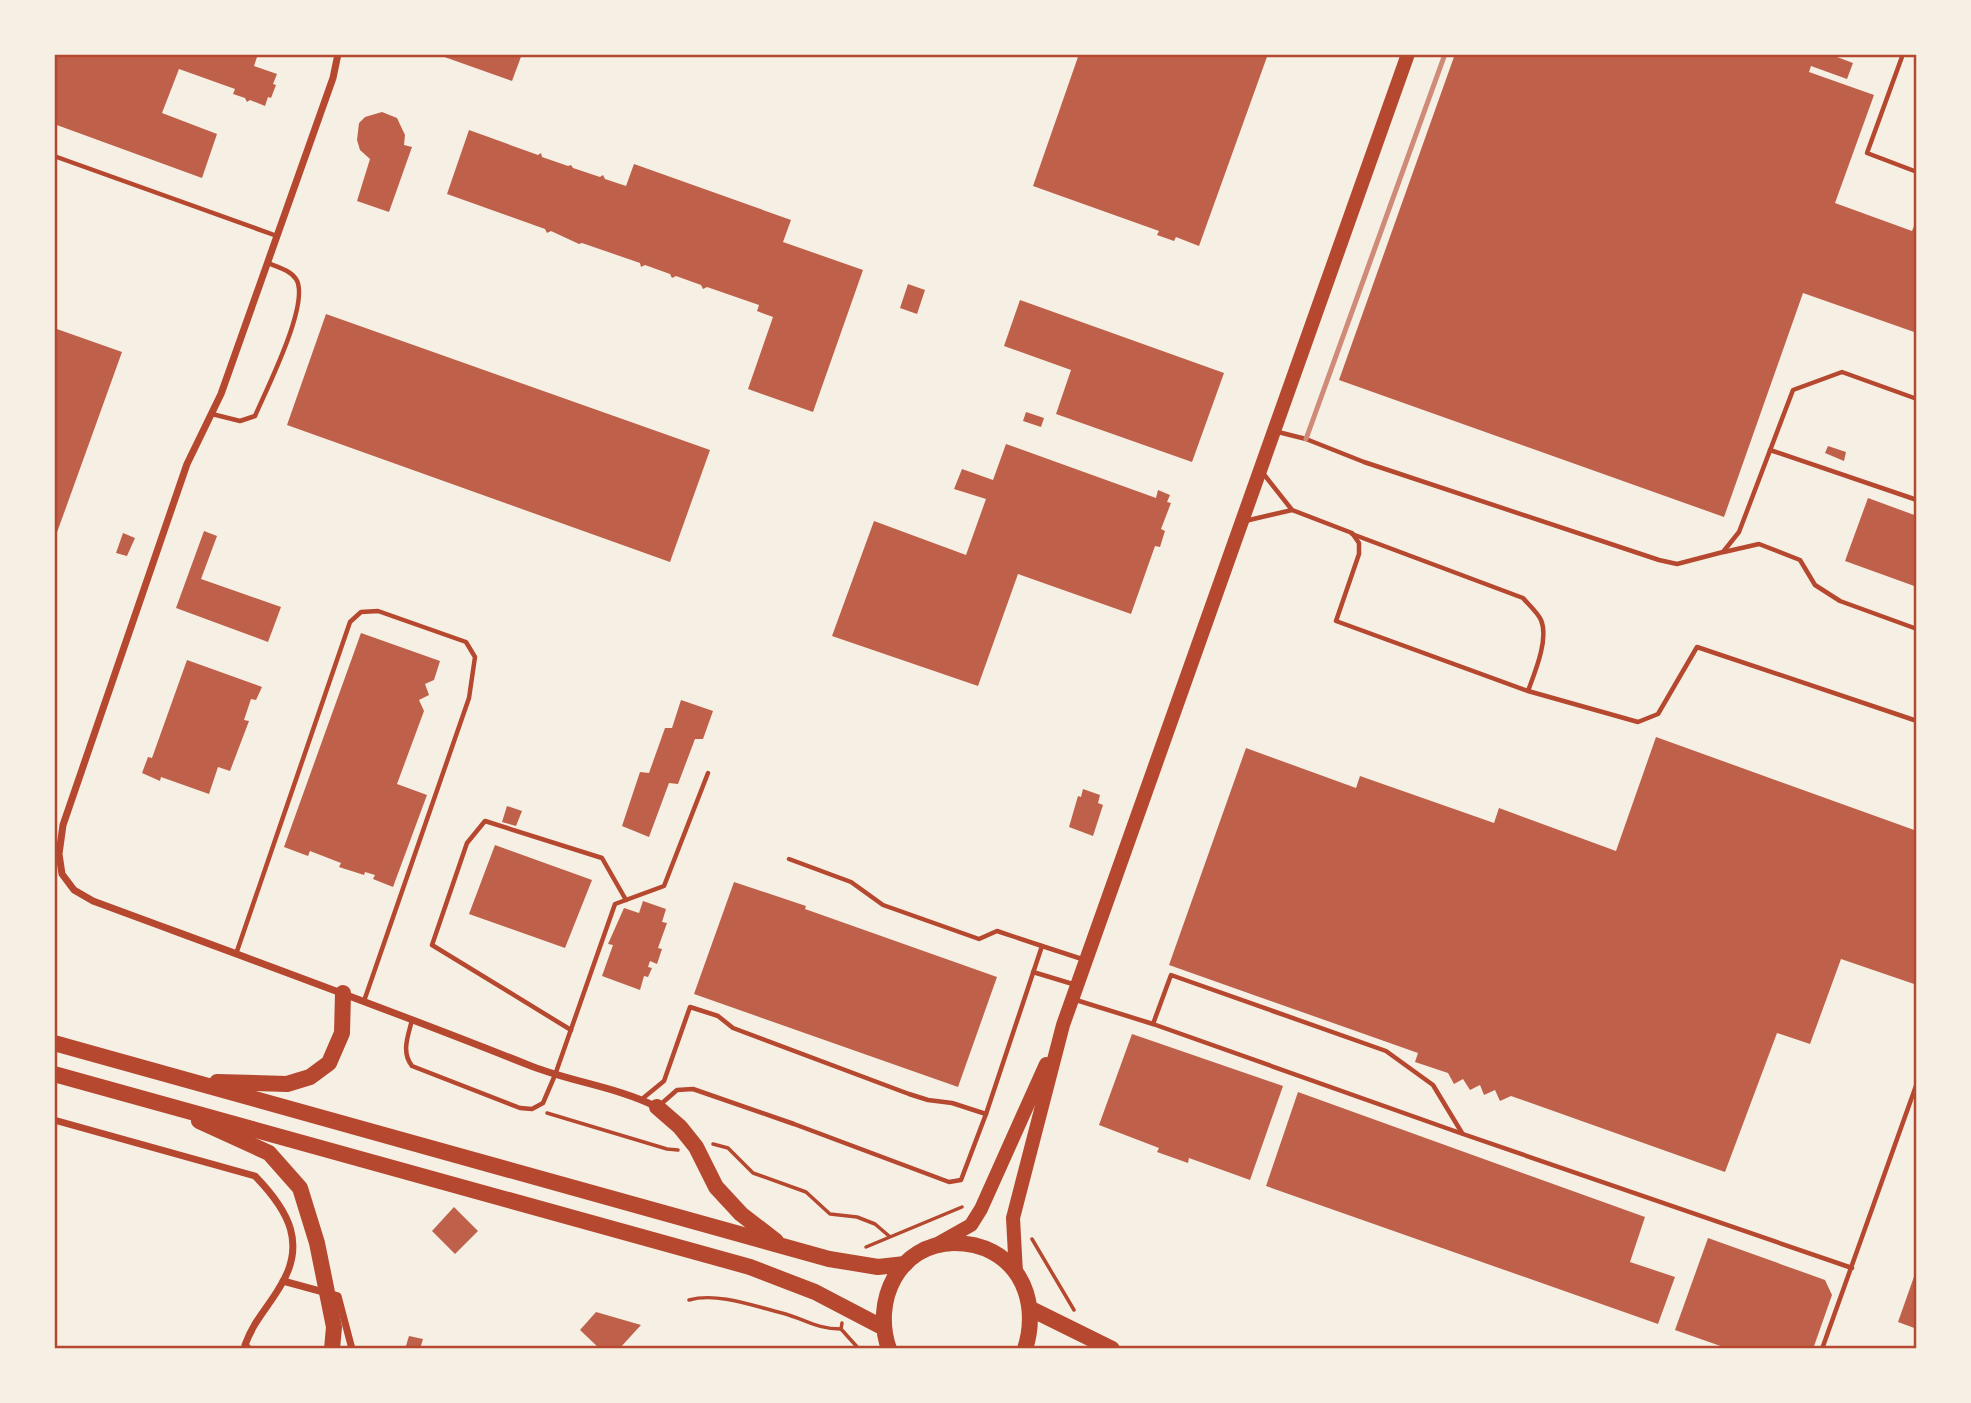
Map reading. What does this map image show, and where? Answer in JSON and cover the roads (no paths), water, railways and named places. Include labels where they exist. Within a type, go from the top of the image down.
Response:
[{"type":"main road","points":[[889,1349],[882,1327],[883,1304],[891,1282],[905,1264],[971,1225],[981,1209],[1063,1025],[1408,54]]},
{"type":"main road","points":[[193,1082],[287,1084],[310,1077],[329,1063],[342,1033],[343,993]]},
{"type":"main road","points":[[1017,1273],[1013,1218],[1063,1025]]},
{"type":"main road","points":[[54,1043],[783,1247],[878,1268],[905,1264]]},
{"type":"main road","points":[[54,1074],[750,1267],[794,1283],[882,1327]]},
{"type":"main road","points":[[152,1100],[269,1153],[300,1188],[317,1243],[334,1327],[332,1349]]},
{"type":"main road","points":[[657,1107],[696,1147],[716,1187],[741,1214],[783,1247]]},
{"type":"main road","points":[[929,1249],[952,1243],[976,1245],[999,1256],[1017,1273],[1026,1290],[1031,1309],[1031,1331],[1025,1349]]},
{"type":"main road","points":[[1031,1309],[1112,1349]]},
{"type":"street","points":[[338,54],[333,78],[221,394],[187,464],[150,565],[123,656],[63,825],[57,854],[62,874],[74,890],[93,901],[555,1075],[642,1099],[657,1107]]},
{"type":"street","points":[[54,1120],[255,1176],[274,1195],[287,1216],[294,1240],[292,1265],[253,1324],[247,1347]]},
{"type":"street","points":[[283,1281],[338,1296],[352,1349]]},
{"type":"lane","points":[[1903,54],[1867,153],[1917,172]]},
{"type":"lane","points":[[54,156],[277,236]]},
{"type":"lane","points":[[211,414],[240,421],[255,416],[296,318],[300,288],[295,276],[268,263]]},
{"type":"lane","points":[[1723,552],[1739,532],[1793,390],[1842,372],[1917,399]]},
{"type":"lane","points":[[1274,431],[1306,439],[1364,462],[1659,560],[1677,564],[1759,544],[1800,560],[1815,584],[1840,601],[1917,629]]},
{"type":"lane","points":[[1770,450],[1917,500]]},
{"type":"lane","points":[[1260,470],[1292,510],[1523,598],[1541,620],[1542,641],[1528,691]]},
{"type":"lane","points":[[1241,522],[1292,510]]},
{"type":"lane","points":[[1352,533],[1359,543],[1359,554],[1336,621],[1528,691],[1638,722],[1658,714],[1697,647],[1917,721]]},
{"type":"lane","points":[[236,954],[350,622],[362,611],[378,611],[467,642],[475,657],[469,698],[364,1001]]},
{"type":"lane","points":[[412,1019],[405,1046],[406,1058],[412,1066],[520,1108],[532,1109],[543,1103],[615,904],[664,886],[708,773]]},
{"type":"lane","points":[[571,1030],[432,946],[467,842],[485,821],[602,858],[626,900]]},
{"type":"lane","points":[[789,859],[851,882],[883,905],[979,939],[997,931],[1086,960]]},
{"type":"lane","points":[[657,1107],[677,1090],[694,1089],[949,1182],[961,1180],[1042,946]]},
{"type":"lane","points":[[1033,972],[1153,1024],[1852,1268]]},
{"type":"lane","points":[[1153,1024],[1171,975],[1386,1051],[1433,1085],[1463,1134]]},
{"type":"lane","points":[[642,1099],[664,1081],[690,1007],[718,1016],[733,1028],[928,1100],[952,1103],[986,1114]]},
{"type":"lane","points":[[1822,1349],[1917,1083]]},
{"type":"railway","points":[[1306,439],[1445,54]]}]
